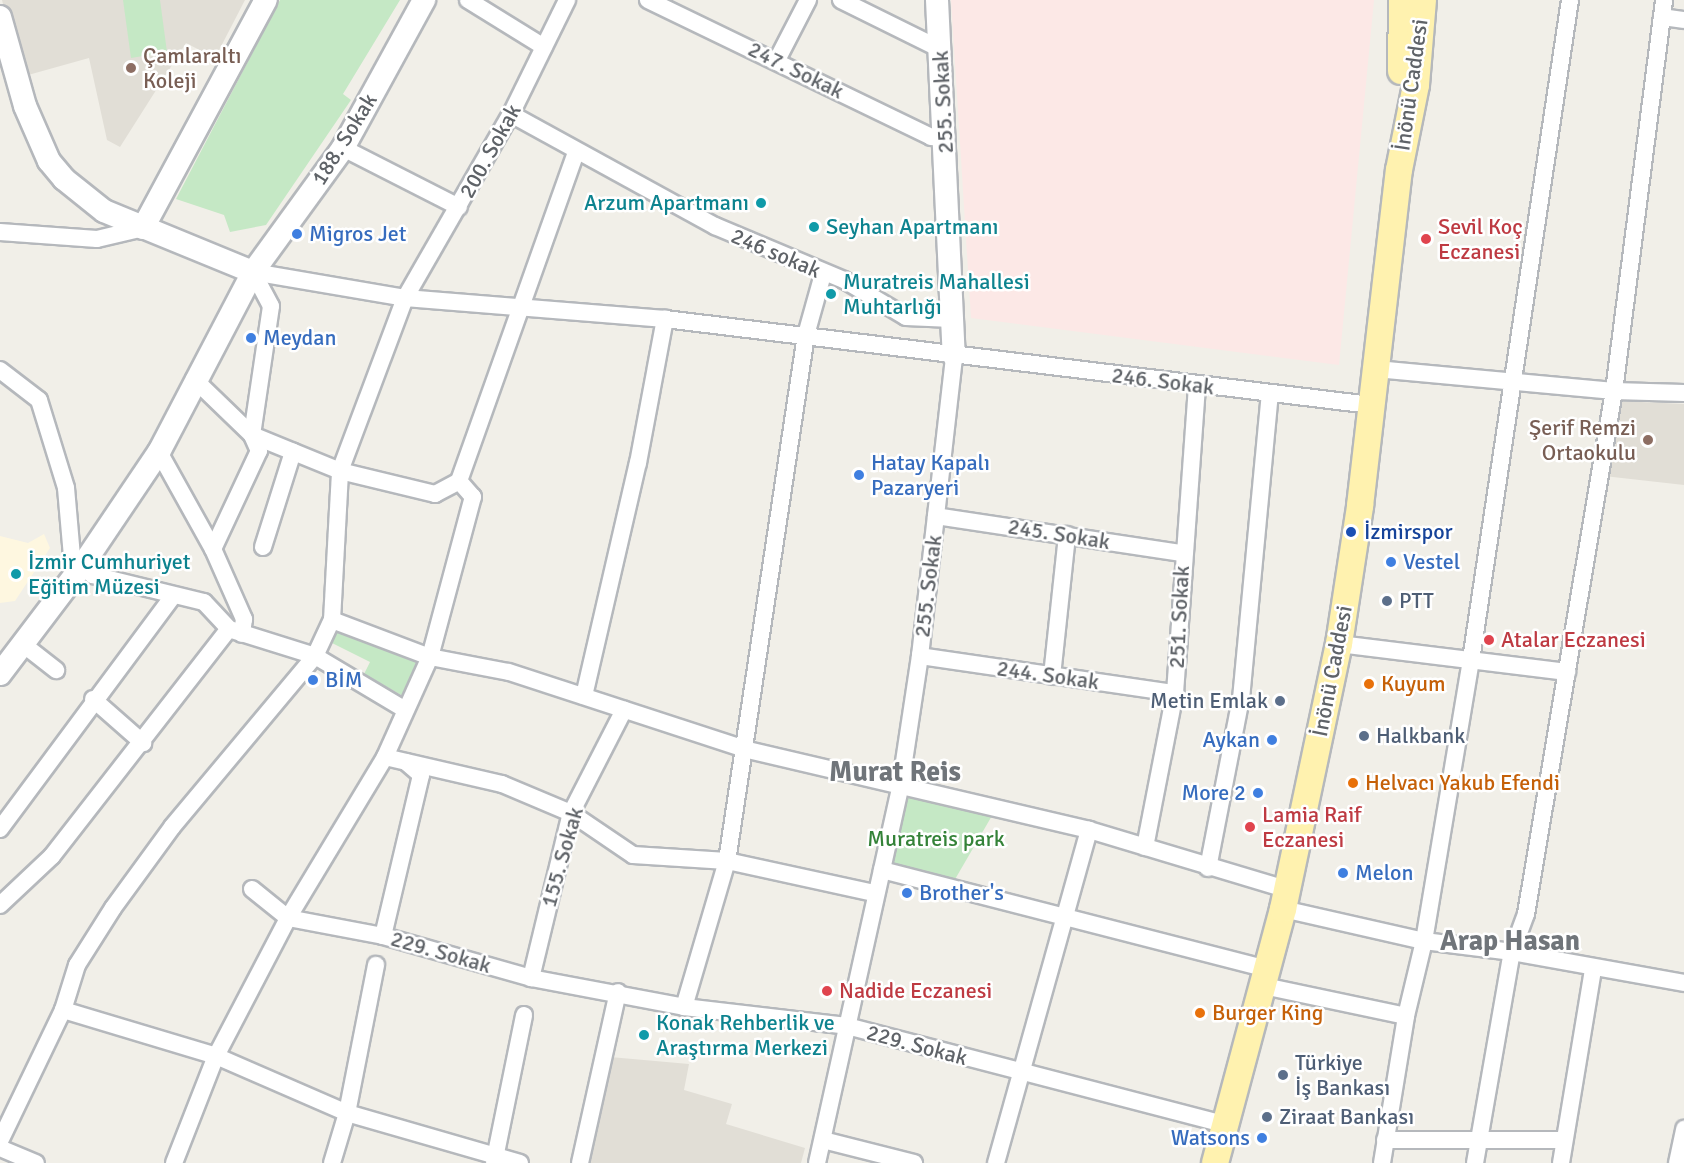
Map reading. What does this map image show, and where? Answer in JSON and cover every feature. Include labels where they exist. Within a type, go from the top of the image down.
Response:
[{"type":"main road","name":"İnönü Caddesi","points":[[1399,170],[1402,0]]},
{"type":"main road","name":"İnönü Caddesi","points":[[1215,1163],[1266,977],[1339,644],[1376,369],[1399,170],[1416,85],[1423,0]]},
{"type":"street","points":[[0,232],[97,239],[143,228],[266,0]]},
{"type":"street","name":"188. Sokak","points":[[77,562],[159,453],[194,379],[253,272],[342,148],[424,0]]},
{"type":"street","points":[[468,0],[544,47]]},
{"type":"street","name":"200. Sokak","points":[[332,620],[340,471],[405,298],[511,114],[567,0]]},
{"type":"street","name":"247. Sokak","points":[[648,0],[777,60],[931,137],[945,138]]},
{"type":"street","points":[[777,60],[808,0]]},
{"type":"street","points":[[841,0],[940,49]]},
{"type":"street","name":"255. Sokak","points":[[817,1163],[874,893],[882,870],[900,788],[920,656],[954,356],[937,0]]},
{"type":"street","points":[[1382,1163],[1406,1016],[1424,942],[1471,660],[1511,381],[1570,0]]},
{"type":"street","points":[[1475,1163],[1512,952],[1526,914],[1614,391],[1664,0]]},
{"type":"street","points":[[0,17],[25,106],[48,161],[81,196],[104,212],[253,272],[271,306],[252,435],[259,451],[213,549]]},
{"type":"street","points":[[1662,17],[1684,20]]},
{"type":"street","name":"246 sokak","points":[[511,114],[576,152],[715,226],[823,274],[844,280],[906,317],[952,319]]},
{"type":"street","points":[[342,148],[459,207]]},
{"type":"street","points":[[194,379],[252,435],[340,471],[435,494],[459,481],[518,309],[576,152]]},
{"type":"street","name":"246. Sokak","points":[[253,272],[405,298],[518,309],[665,319],[1371,405]]},
{"type":"street","points":[[684,1007],[727,861],[806,335],[823,274]]},
{"type":"street","points":[[584,696],[638,463],[665,319]]},
{"type":"street","points":[[1376,369],[1614,391],[1684,393]]},
{"type":"street","points":[[0,370],[39,400],[66,488],[77,562],[24,645],[0,674]]},
{"type":"street","name":"251. Sokak","points":[[1145,847],[1175,693],[1182,553],[1197,385]]},
{"type":"street","points":[[1208,868],[1241,699],[1269,394]]},
{"type":"street","points":[[263,547],[293,452]]},
{"type":"street","points":[[0,905],[52,856],[244,619],[213,549],[159,453]]},
{"type":"street","points":[[174,1163],[216,1056],[288,918],[385,757],[430,657],[473,497],[459,481]]},
{"type":"street","name":"245. Sokak","points":[[936,516],[1182,553]]},
{"type":"street","points":[[1052,676],[1067,535]]},
{"type":"street","points":[[77,562],[93,575],[172,597],[204,602],[235,631],[315,656],[405,709]]},
{"type":"street","points":[[0,661],[77,562]]},
{"type":"street","points":[[2,822],[172,597]]},
{"type":"street","points":[[0,1141],[63,1010],[77,965],[112,908],[172,827],[315,656],[332,620],[430,657],[509,672],[744,749],[900,788],[1089,830],[1208,868],[1284,899],[1424,942],[1512,952],[1593,969],[1684,983]]},
{"type":"street","points":[[1339,644],[1567,672]]},
{"type":"street","points":[[24,645],[56,670]]},
{"type":"street","name":"244. Sokak","points":[[920,656],[1175,693]]},
{"type":"street","points":[[93,699],[143,743]]},
{"type":"street","points":[[383,936],[421,775],[404,761],[395,740],[405,709]]},
{"type":"street","name":"155. Sokak","points":[[531,978],[570,813],[624,711]]},
{"type":"street","points":[[385,757],[502,784],[570,813],[633,855],[727,861],[874,893]]},
{"type":"street","points":[[996,1163],[1019,1072],[1089,830]]},
{"type":"street","points":[[882,870],[1065,915],[1266,977],[1406,1016]]},
{"type":"street","points":[[252,889],[288,918]]},
{"type":"street","name":"229. Sokak","points":[[288,918],[383,936],[531,978],[684,1007],[847,1026],[1226,1125]]},
{"type":"street","points":[[332,1163],[347,1113],[376,965]]},
{"type":"street","points":[[1561,1163],[1593,969]]},
{"type":"street","points":[[580,1163],[618,993]]},
{"type":"street","points":[[63,1010],[216,1056],[347,1113],[495,1160],[520,1163]]},
{"type":"street","points":[[495,1160],[524,1015]]},
{"type":"street","points":[[1677,1163],[1684,1129]]},
{"type":"street","points":[[1385,1140],[1479,1138],[1564,1140]]},
{"type":"street","points":[[823,1140],[914,1163]]},
{"type":"street","points":[[0,1148],[36,1163]]},
{"type":"shaded area","name":"Çamlaraltı Koleji","points":[[2,0],[245,0],[215,58],[186,43],[120,147],[107,140],[89,58],[21,77]]},
{"type":"shaded area","points":[[951,0],[1374,0],[1339,365],[971,318]]},
{"type":"shaded area","name":"Şerif Remzi Ortaokulu","points":[[1620,401],[1684,404],[1684,485],[1604,476]]},
{"type":"shaded area","name":"İzmir Cumhuriyet Eğitim Müzesi","points":[[44,534],[50,548],[15,601],[0,603],[0,536],[28,543]]},
{"type":"shaded area","points":[[610,1057],[689,1064],[684,1090],[732,1104],[726,1124],[805,1148],[801,1163],[586,1163]]},
{"type":"green space","points":[[123,0],[160,0],[167,52],[131,58]]},
{"type":"green space","points":[[280,0],[400,0],[343,94],[351,100],[266,225],[230,232],[224,215],[176,199]]},
{"type":"green space","points":[[338,627],[424,659],[403,696],[364,674],[370,662],[330,642]]},
{"type":"green space","name":"Muratreis park","points":[[907,795],[993,814],[954,881],[891,864]]},
{"type":"place","name":"Çamlaraltı Koleji","points":[[131,68]]},
{"type":"place","name":"Arzum Apartmanı","points":[[761,203]]},
{"type":"place","name":"Seyhan Apartmanı","points":[[814,227]]},
{"type":"place","name":"Migros Jet","points":[[297,234]]},
{"type":"place","name":"Sevil Koç Eczanesi","points":[[1426,239]]},
{"type":"place","name":"Muratreis Mahallesi Muhtarlığı","points":[[831,294]]},
{"type":"place","name":"Meydan","points":[[251,338]]},
{"type":"place","name":"Şerif Remzi Ortaokulu","points":[[1648,440]]},
{"type":"place","name":"Hatay Kapalı Pazaryeri","points":[[859,475]]},
{"type":"place","name":"İzmirspor","points":[[1351,532]]},
{"type":"place","name":"Vestel","points":[[1391,562]]},
{"type":"place","name":"İzmir Cumhuriyet Eğitim Müzesi","points":[[16,574]]},
{"type":"place","name":"PTT","points":[[1387,601]]},
{"type":"place","name":"Atalar Eczanesi","points":[[1489,640]]},
{"type":"place","name":"BİM","points":[[313,680]]},
{"type":"place","name":"Kuyum","points":[[1369,684]]},
{"type":"place","name":"Metin Emlak","points":[[1280,701]]},
{"type":"place","name":"Halkbank","points":[[1364,736]]},
{"type":"place","name":"Aykan","points":[[1272,740]]},
{"type":"place","name":"Helvacı Yakub Efendi","points":[[1353,783]]},
{"type":"place","name":"More 2","points":[[1258,793]]},
{"type":"place","name":"Lamia Raif Eczanesi","points":[[1250,827]]},
{"type":"place","name":"Melon","points":[[1343,873]]},
{"type":"place","name":"Brother's","points":[[907,893]]},
{"type":"place","name":"Nadide Eczanesi","points":[[827,991]]},
{"type":"place","name":"Burger King","points":[[1200,1013]]},
{"type":"place","name":"Konak Rehberlik ve Araştırma Merkezi","points":[[644,1035]]},
{"type":"place","name":"Türkiye İş Bankası","points":[[1283,1075]]},
{"type":"place","name":"Ziraat Bankası","points":[[1267,1117]]},
{"type":"place","name":"Watsons","points":[[1262,1138]]},
{"type":"district","name":"Murat Reis","points":[[895,772]]},
{"type":"district","name":"Arap Hasan","points":[[1510,941]]}]
